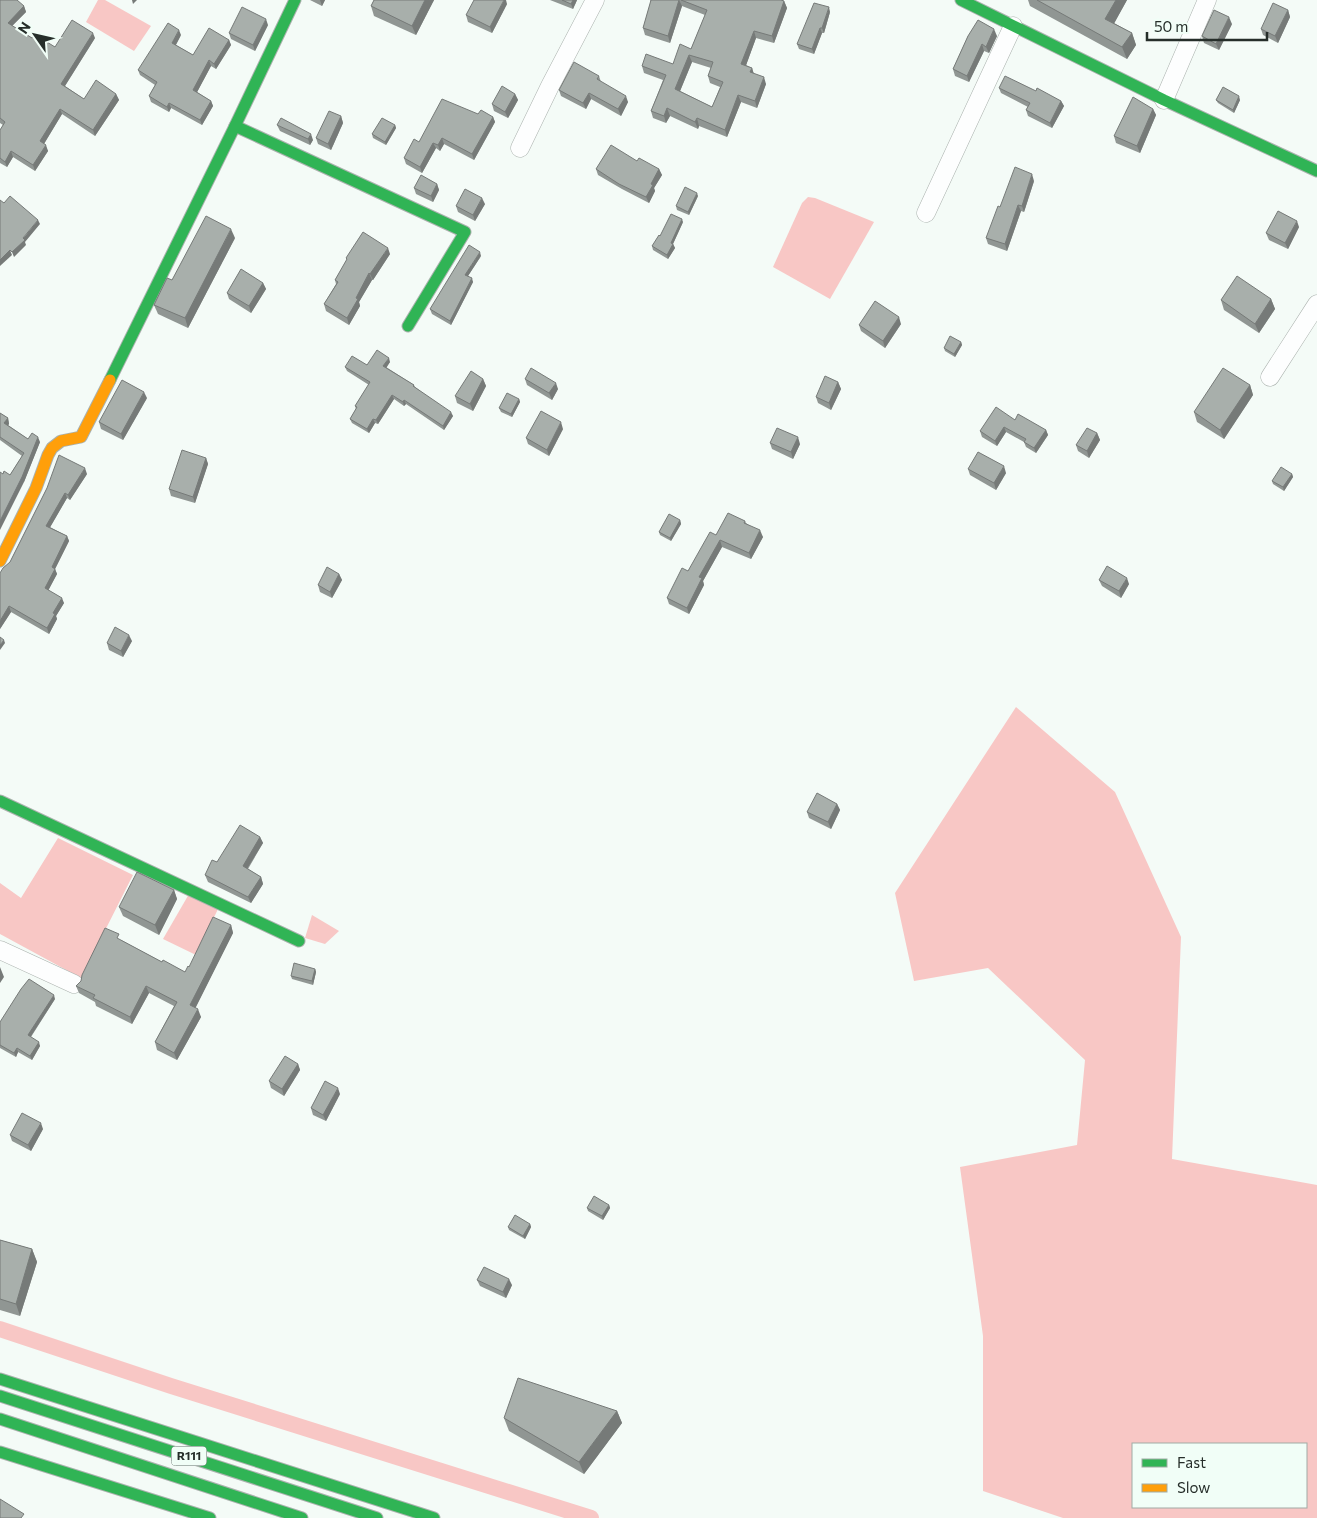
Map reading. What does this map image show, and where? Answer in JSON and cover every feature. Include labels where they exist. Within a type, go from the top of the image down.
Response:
[{"type":"street","points":[[0,561],[41,477],[53,446],[58,442],[80,437],[86,429],[295,0]]},
{"type":"street","points":[[520,148],[595,0]]},
{"type":"street","points":[[961,0],[1164,100],[1317,170]]},
{"type":"street","points":[[1164,100],[1207,0]]},
{"type":"street","points":[[926,213],[1013,26]]},
{"type":"street","points":[[235,126],[465,232],[408,326]]},
{"type":"street","points":[[1270,377],[1317,304]]},
{"type":"street","points":[[0,801],[299,941]]},
{"type":"street","points":[[0,950],[74,984]]},
{"type":"street","points":[[0,1379],[434,1518]]},
{"type":"street","name":"R111","points":[[0,1396],[377,1518]]},
{"type":"street","name":"R111","points":[[0,1419],[302,1518]]},
{"type":"street","points":[[0,1452],[210,1518]]},
{"type":"shaded area","points":[[98,0],[105,0],[151,26],[134,51],[86,22]]},
{"type":"shaded area","points":[[808,197],[815,198],[874,222],[830,299],[773,267],[802,203]]},
{"type":"shaded area","points":[[1016,707],[1115,792],[1181,937],[1172,1159],[1317,1185],[1317,1518],[1063,1518],[983,1491],[983,1336],[960,1167],[1077,1145],[1085,1060],[988,968],[914,981],[895,893]]},
{"type":"shaded area","points":[[58,838],[133,875],[81,978],[0,934],[0,883],[21,898]]},
{"type":"shaded area","points":[[189,894],[218,909],[196,955],[163,939]]},
{"type":"shaded area","points":[[312,915],[339,931],[325,944],[305,938]]},
{"type":"building","points":[[0,0],[17,0],[24,6],[8,23],[32,38],[34,34],[55,47],[72,20],[93,33],[61,84],[84,99],[96,80],[116,94],[93,130],[60,109],[40,141],[46,145],[33,165],[11,151],[5,162],[0,158],[0,130],[5,122],[0,118]]},
{"type":"building","points":[[374,0],[425,0],[412,26],[371,6]]},
{"type":"building","points":[[474,0],[504,0],[490,27],[466,15]]},
{"type":"building","points":[[562,0],[573,0],[571,4]]},
{"type":"building","points":[[651,0],[679,0],[668,36],[643,28]]},
{"type":"building","points":[[681,0],[784,1],[772,36],[754,31],[741,64],[752,68],[750,72],[764,77],[755,101],[738,95],[725,130],[697,118],[695,122],[667,108],[664,116],[651,111],[666,75],[642,66],[646,54],[673,64],[680,44],[691,49],[707,10]],"holes":[[[689,55],[713,62],[708,76],[723,82],[712,107],[675,89]]]},
{"type":"building","points":[[1037,0],[1116,0],[1105,19],[1132,33],[1122,47]]},
{"type":"building","points":[[814,3],[829,7],[812,49],[797,44]]},
{"type":"building","points":[[1273,3],[1288,10],[1275,36],[1261,29]]},
{"type":"building","points":[[242,7],[266,19],[253,45],[229,33]]},
{"type":"building","points":[[1214,10],[1229,17],[1216,44],[1202,36]]},
{"type":"building","points":[[978,20],[994,29],[986,47],[982,44],[967,76],[953,69],[968,36]]},
{"type":"building","points":[[168,23],[179,30],[172,43],[193,55],[209,28],[229,40],[214,64],[209,60],[193,90],[211,101],[200,120],[169,103],[167,107],[149,96],[157,82],[138,70]]},
{"type":"building","points":[[574,62],[599,76],[597,79],[626,96],[618,109],[589,93],[583,103],[559,90]]},
{"type":"building","points":[[1005,76],[1036,91],[1037,88],[1061,101],[1050,123],[1026,110],[1030,103],[999,88]]},
{"type":"building","points":[[502,86],[515,94],[505,112],[492,104]]},
{"type":"building","points":[[1223,87],[1239,96],[1233,110],[1216,100]]},
{"type":"building","points":[[1133,97],[1153,109],[1137,146],[1114,136]]},
{"type":"building","points":[[442,99],[478,114],[481,110],[493,117],[472,154],[442,138],[438,145],[433,143],[420,167],[404,158],[414,139],[419,142]]},
{"type":"building","points":[[329,111],[341,116],[328,144],[316,138]]},
{"type":"building","points":[[281,118],[311,134],[308,139],[277,125]]},
{"type":"building","points":[[382,118],[395,125],[385,142],[372,134]]},
{"type":"building","points":[[611,145],[637,161],[639,158],[659,169],[646,197],[619,184],[596,169]]},
{"type":"building","points":[[1015,167],[1032,174],[1022,206],[1018,205],[1005,244],[986,238]]},
{"type":"building","points":[[421,175],[437,184],[431,196],[414,188]]},
{"type":"building","points":[[685,187],[697,193],[688,212],[676,206]]},
{"type":"building","points":[[465,189],[482,198],[473,215],[456,206]]},
{"type":"building","points":[[10,196],[38,220],[23,238],[25,240],[12,252],[10,250],[0,260],[0,200],[4,203]]},
{"type":"building","points":[[1278,211],[1297,221],[1285,243],[1266,233]]},
{"type":"building","points":[[671,214],[682,219],[667,255],[652,246],[660,236]]},
{"type":"building","points":[[206,216],[231,229],[185,318],[154,305],[167,278],[172,280]]},
{"type":"building","points":[[363,232],[388,248],[369,273],[356,298],[358,299],[347,318],[324,304],[338,282],[335,280],[346,258]]},
{"type":"building","points":[[469,245],[480,252],[465,275],[472,278],[450,321],[430,309]]},
{"type":"building","points":[[241,269],[263,283],[249,306],[227,293]]},
{"type":"building","points":[[1237,276],[1271,299],[1255,324],[1221,300]]},
{"type":"building","points":[[875,301],[899,317],[883,341],[859,325]]},
{"type":"building","points":[[950,336],[961,342],[954,354],[944,348]]},
{"type":"building","points":[[377,350],[389,358],[383,366],[414,385],[451,412],[443,426],[404,400],[403,402],[392,395],[376,420],[373,419],[367,429],[350,419],[357,407],[355,406],[370,382],[345,367],[352,356],[367,365]]},
{"type":"building","points":[[531,368],[556,383],[549,393],[525,379]]},
{"type":"building","points":[[1223,368],[1250,385],[1220,430],[1194,412]]},
{"type":"building","points":[[471,371],[483,379],[470,404],[455,396]]},
{"type":"building","points":[[825,376],[838,382],[829,403],[816,397]]},
{"type":"building","points":[[122,380],[144,392],[121,434],[99,422]]},
{"type":"building","points":[[507,393],[519,399],[511,414],[499,408]]},
{"type":"building","points":[[996,407],[1015,420],[1018,414],[1046,430],[1034,448],[1024,442],[1026,439],[1004,427],[995,441],[980,431]]},
{"type":"building","points":[[541,411],[561,422],[547,450],[526,438]]},
{"type":"building","points":[[0,413],[8,418],[4,423],[28,439],[32,433],[38,437],[22,477],[0,521],[0,472],[3,474],[4,471],[10,475],[24,453],[0,437]]},
{"type":"building","points":[[777,428],[798,437],[791,452],[770,443]]},
{"type":"building","points":[[1087,428],[1097,433],[1087,451],[1076,445]]},
{"type":"building","points":[[182,450],[206,458],[193,497],[169,489]]},
{"type":"building","points":[[978,452],[1004,466],[994,483],[968,469]]},
{"type":"building","points":[[59,455],[85,468],[68,495],[65,493],[46,526],[67,536],[52,567],[55,569],[45,588],[62,598],[47,628],[9,606],[0,621],[0,573],[10,562],[47,488]]},
{"type":"building","points":[[1281,467],[1292,474],[1283,487],[1272,481]]},
{"type":"building","points":[[728,513],[760,530],[749,553],[720,540],[699,577],[702,578],[687,608],[667,598],[682,568],[688,571],[710,532],[716,535]]},
{"type":"building","points":[[669,514],[680,520],[670,538],[659,532]]},
{"type":"building","points":[[1107,566],[1127,578],[1119,591],[1099,580]]},
{"type":"building","points":[[327,567],[339,574],[330,592],[318,585]]},
{"type":"building","points":[[115,627],[129,635],[121,651],[107,643]]},
{"type":"building","points":[[0,637],[4,640],[0,645]]},
{"type":"building","points":[[817,793],[837,804],[828,822],[807,812]]},
{"type":"building","points":[[240,825],[260,837],[243,866],[261,877],[248,897],[205,875],[212,860],[217,862]]},
{"type":"building","points":[[137,872],[174,890],[155,925],[119,907]]},
{"type":"building","points":[[213,917],[231,925],[190,1005],[198,1009],[174,1053],[155,1042],[177,1002],[146,986],[130,1017],[93,998],[95,995],[76,986],[81,981],[82,975],[105,928],[119,934],[117,938],[185,972]]},
{"type":"building","points":[[294,963],[315,969],[312,981],[291,976]]},
{"type":"building","points":[[29,979],[54,995],[28,1035],[39,1042],[30,1056],[17,1048],[14,1053],[0,1045],[0,1022]]},
{"type":"building","points":[[285,1056],[298,1064],[282,1089],[269,1081]]},
{"type":"building","points":[[325,1081],[338,1088],[323,1115],[311,1108]]},
{"type":"building","points":[[22,1113],[41,1123],[28,1145],[10,1135]]},
{"type":"building","points":[[594,1196],[609,1205],[602,1216],[587,1208]]},
{"type":"building","points":[[515,1215],[530,1224],[523,1236],[508,1227]]},
{"type":"building","points":[[0,1240],[32,1249],[16,1304],[0,1299]]},
{"type":"building","points":[[484,1267],[509,1279],[503,1292],[477,1280]]},
{"type":"building","points":[[518,1378],[617,1411],[579,1462],[504,1418]]},
{"type":"building","points":[[0,1499],[24,1514],[21,1518],[0,1518]]},
{"type":"waterway","points":[[0,1329],[171,1386],[591,1518]]},
{"type":"traffic: fast","points":[[110,380],[295,0]]},
{"type":"traffic: fast","points":[[961,0],[1164,100],[1317,171]]},
{"type":"traffic: fast","points":[[235,126],[465,232],[408,326]]},
{"type":"traffic: fast","points":[[0,801],[299,941]]},
{"type":"traffic: fast","points":[[0,1379],[434,1518]]},
{"type":"traffic: fast","points":[[0,1396],[377,1518]]},
{"type":"traffic: fast","points":[[0,1419],[302,1518]]},
{"type":"traffic: fast","points":[[0,1452],[210,1518]]},
{"type":"traffic: slow","points":[[0,561],[36,488],[52,448],[61,441],[81,437],[110,380]]}]
